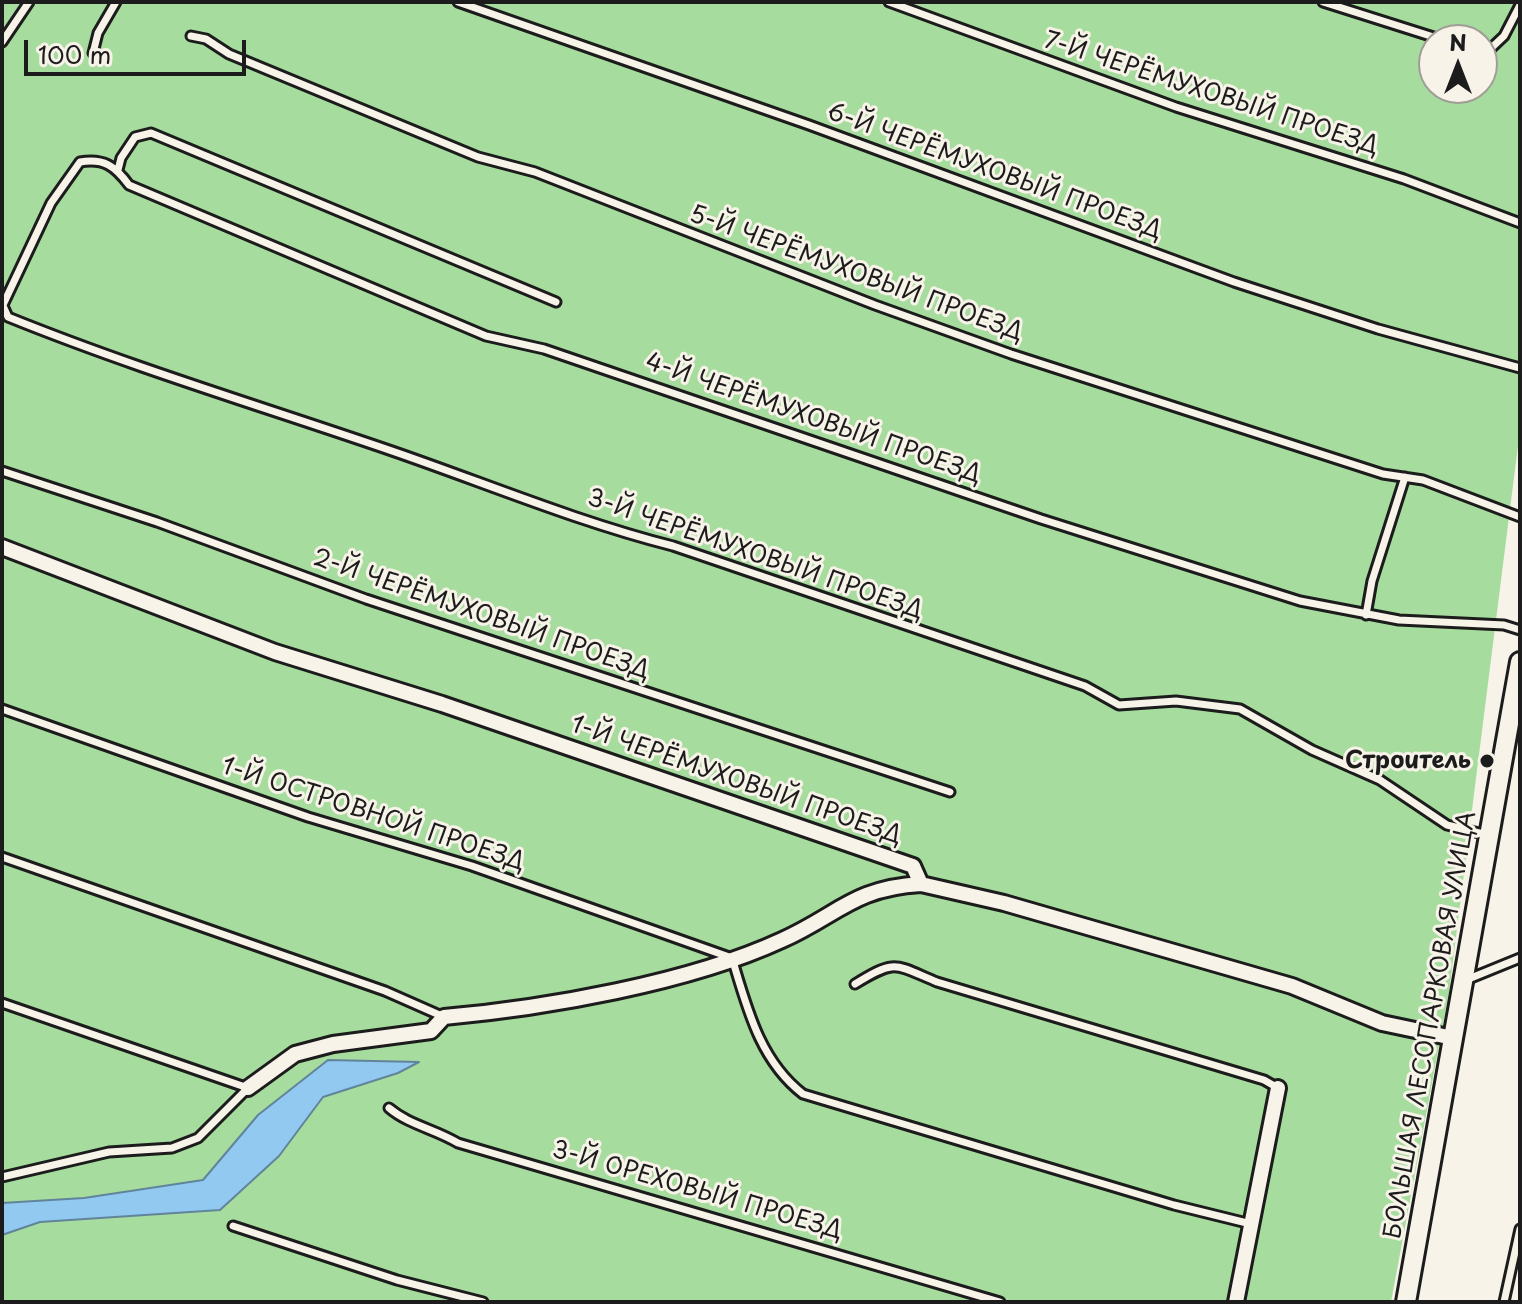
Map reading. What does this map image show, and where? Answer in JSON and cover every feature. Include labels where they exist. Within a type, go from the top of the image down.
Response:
[{"type":"main road","name":"БОЛЬШАЯ ЛЕСОПАРКОВАЯ УЛИЦА","points":[[1406,1302],[1520,662]]},
{"type":"street","name":"1-Й ЧЕРЁМУХОВЫЙ ПРОЕЗД","points":[[2,547],[275,652],[442,704],[900,861],[913,866],[921,884],[1004,903],[1292,986],[1382,1023],[1453,1038]]},
{"type":"street","points":[[248,1088],[295,1054],[333,1044],[431,1031],[444,1017],[507,1011],[594,994],[732,958],[782,940],[856,897],[886,886],[921,884]]},
{"type":"street","points":[[1236,1302],[1278,1088]]},
{"type":"lane","points":[[2,42],[29,2]]},
{"type":"lane","points":[[93,53],[98,33],[116,2]]},
{"type":"lane","name":"6-Й ЧЕРЁМУХОВЫЙ ПРОЕЗД","points":[[458,2],[809,125],[1234,282],[1378,329],[1520,368]]},
{"type":"lane","name":"7-Й ЧЕРЁМУХОВЫЙ ПРОЕЗД","points":[[889,2],[1176,107],[1404,179],[1520,223]]},
{"type":"lane","points":[[1323,2],[1418,32]]},
{"type":"lane","points":[[1498,42],[1504,36],[1518,4]]},
{"type":"lane","name":"5-Й ЧЕРЁМУХОВЫЙ ПРОЕЗД","points":[[191,36],[206,39],[229,54],[478,157],[535,172],[875,305],[1011,354],[1383,474],[1423,480],[1520,517]]},
{"type":"lane","points":[[2,306],[45,214],[80,162],[99,159],[118,170],[121,158],[135,137],[151,133],[556,302]]},
{"type":"lane","name":"4-Й ЧЕРЁМУХОВЫЙ ПРОЕЗД","points":[[118,170],[129,185],[486,336],[544,349],[1041,519],[1300,601],[1399,620],[1504,625],[1520,630]]},
{"type":"lane","name":"3-Й ЧЕРЁМУХОВЫЙ ПРОЕЗД","points":[[2,306],[8,317],[97,353],[513,493],[613,531],[673,546],[1085,686],[1119,705],[1176,701],[1240,709],[1312,750],[1380,780],[1447,825],[1489,836]]},
{"type":"lane","name":"2-Й ЧЕРЁМУХОВЫЙ ПРОЕЗД","points":[[2,471],[157,522],[366,599],[950,792]]},
{"type":"lane","points":[[1366,615],[1372,581],[1405,477]]},
{"type":"lane","name":"1-Й ОСТРОВНОЙ ПРОЕЗД","points":[[2,709],[308,817],[472,866],[732,958]]},
{"type":"lane","points":[[2,857],[385,991],[444,1017]]},
{"type":"lane","points":[[732,958],[765,1054],[784,1079],[803,1094],[1174,1205],[1253,1224]]},
{"type":"lane","points":[[1463,981],[1520,958]]},
{"type":"lane","points":[[855,984],[885,965],[896,965],[937,982],[1264,1080],[1278,1088]]},
{"type":"lane","points":[[2,1003],[248,1088],[198,1138],[172,1148],[109,1152],[2,1177]]},
{"type":"lane","name":"3-Й ОРЕХОВЫЙ ПРОЕЗД","points":[[389,1108],[404,1120],[438,1131],[458,1143],[1000,1302]]},
{"type":"lane","points":[[233,1226],[397,1280],[483,1302]]},
{"type":"lane","points":[[1504,1302],[1520,1229]]},
{"type":"green space","points":[[2,2],[1520,2],[1520,430],[1449,992],[1391,1302],[2,1302]]},
{"type":"water","points":[[328,1060],[419,1062],[398,1073],[323,1097],[279,1156],[220,1210],[40,1222],[2,1235],[2,1203],[84,1198],[203,1180],[258,1115]]},
{"type":"place","name":"Строитель","points":[[1487,761]]}]
